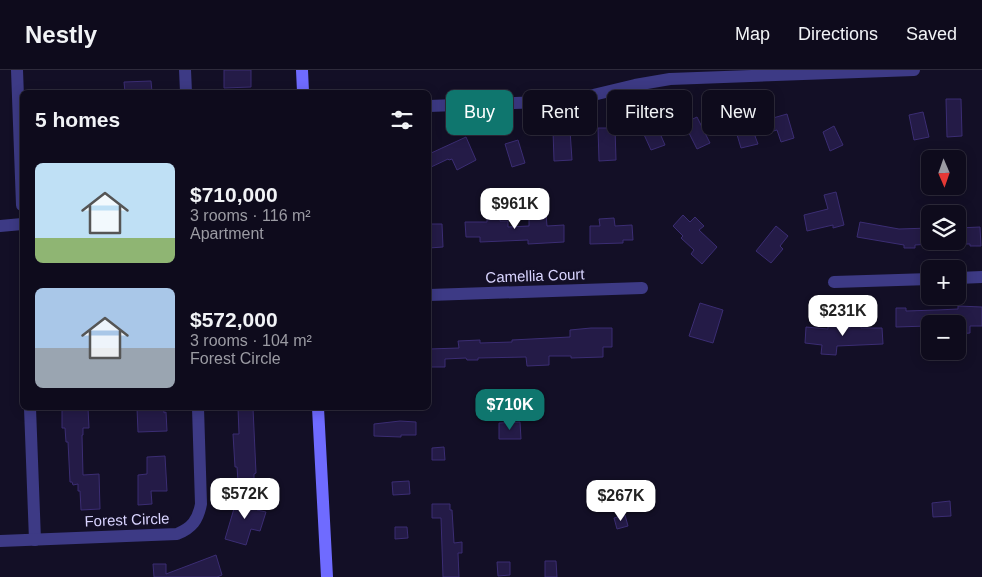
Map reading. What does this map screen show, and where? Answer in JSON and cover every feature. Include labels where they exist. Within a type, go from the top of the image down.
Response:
[{"type":"main road","points":[[302,70],[303,90]]},
{"type":"main road","points":[[318,410],[327,577]]},
{"type":"street","points":[[17,70],[20,151]]},
{"type":"street","points":[[185,70],[186,90]]},
{"type":"street","points":[[431,106],[568,101],[635,85],[670,79],[914,70]]},
{"type":"street","points":[[0,226],[20,224]]},
{"type":"street","points":[[966,277],[982,276]]},
{"type":"street","points":[[834,282],[921,279]]},
{"type":"street","name":"Camellia Court","points":[[431,295],[642,288]]},
{"type":"street","points":[[30,410],[35,540]]},
{"type":"street","name":"Forest Circle","points":[[0,541],[177,534],[188,530],[199,514],[201,504],[198,410]]},
{"type":"building","points":[[224,70],[251,70],[251,87],[224,88]]},
{"type":"building","points":[[151,81],[152,90],[125,90],[124,82]]},
{"type":"building","points":[[946,99],[961,99],[962,136],[947,137]]},
{"type":"building","points":[[923,112],[929,137],[914,140],[909,115]]},
{"type":"building","points":[[787,114],[794,138],[781,142],[777,130],[774,131],[774,118]]},
{"type":"building","points":[[697,117],[702,127],[702,135],[706,135],[710,143],[697,149],[690,135],[692,135],[692,119]]},
{"type":"building","points":[[834,126],[843,145],[830,151],[823,132]]},
{"type":"building","points":[[598,128],[607,128],[607,135],[615,135],[616,160],[599,161]]},
{"type":"building","points":[[553,135],[570,135],[572,160],[554,161]]},
{"type":"building","points":[[644,135],[661,135],[665,145],[651,150]]},
{"type":"building","points":[[737,135],[759,135],[755,136],[758,144],[741,148]]},
{"type":"building","points":[[466,137],[476,160],[457,170],[452,159],[431,167],[431,153]]},
{"type":"building","points":[[518,140],[525,163],[512,167],[505,144]]},
{"type":"building","points":[[836,192],[844,225],[833,228],[833,225],[807,231],[804,215],[828,209],[824,195]]},
{"type":"building","points":[[487,211],[500,211],[500,221],[508,221],[508,227],[529,226],[529,215],[546,214],[547,226],[564,225],[564,242],[528,244],[528,240],[480,242],[480,237],[466,237],[465,222],[487,222]]},
{"type":"building","points":[[683,215],[690,222],[695,217],[704,226],[699,230],[717,247],[702,264],[691,254],[694,250],[681,238],[683,236],[673,226]]},
{"type":"building","points":[[614,218],[615,226],[632,225],[633,240],[623,240],[623,243],[590,244],[590,226],[600,226],[599,219]]},
{"type":"building","points":[[860,222],[899,229],[921,228],[921,245],[915,245],[915,248],[904,248],[904,245],[857,237]]},
{"type":"building","points":[[431,224],[442,224],[443,247],[431,248]]},
{"type":"building","points":[[776,226],[788,236],[780,246],[783,249],[771,263],[756,251]]},
{"type":"building","points":[[980,227],[981,246],[966,244],[966,228]]},
{"type":"building","points":[[700,303],[723,310],[713,343],[689,336]]},
{"type":"building","points":[[958,306],[982,307],[982,326],[970,326],[970,333],[966,333],[966,315],[921,315],[921,326],[896,327],[896,308],[906,308],[906,311],[958,309]]},
{"type":"building","points":[[828,326],[882,328],[883,344],[837,346],[836,355],[821,354],[822,345],[805,343],[806,327],[828,329]]},
{"type":"building","points":[[612,328],[612,347],[603,347],[603,357],[571,358],[571,356],[549,356],[549,365],[527,366],[526,357],[478,358],[478,360],[467,360],[466,358],[445,359],[445,367],[431,367],[431,349],[459,348],[458,341],[480,340],[480,343],[512,342],[512,340],[570,337],[570,330]]},
{"type":"building","points":[[62,410],[88,410],[89,428],[83,428],[82,435],[83,475],[99,474],[100,509],[81,510],[78,484],[73,485],[70,482],[68,442],[66,442],[65,428],[62,428]]},
{"type":"building","points":[[137,410],[164,410],[164,413],[166,412],[167,431],[138,432]]},
{"type":"building","points":[[238,410],[253,410],[256,473],[254,474],[254,480],[238,481],[237,467],[235,467],[233,434],[239,434]]},
{"type":"building","points":[[400,421],[416,422],[416,435],[401,435],[401,437],[374,436],[374,424]]},
{"type":"building","points":[[520,422],[521,439],[499,439],[499,423]]},
{"type":"building","points":[[444,447],[445,460],[432,460],[432,448]]},
{"type":"building","points":[[165,456],[167,491],[151,491],[152,504],[138,505],[138,475],[147,474],[147,457]]},
{"type":"building","points":[[409,481],[410,494],[393,495],[392,482]]},
{"type":"building","points":[[238,495],[260,501],[257,510],[266,512],[260,531],[251,529],[246,545],[225,539]]},
{"type":"building","points":[[950,501],[951,516],[933,517],[932,503]]},
{"type":"building","points":[[432,504],[450,504],[454,543],[462,542],[462,553],[458,553],[459,577],[443,577],[441,518],[432,518]]},
{"type":"building","points":[[625,515],[628,526],[617,529],[614,518]]},
{"type":"building","points":[[395,527],[407,527],[408,538],[395,539]]},
{"type":"building","points":[[216,555],[222,575],[217,577],[154,577],[153,564],[166,564],[166,574]]},
{"type":"building","points":[[545,561],[556,561],[557,577],[545,577]]},
{"type":"building","points":[[497,562],[510,562],[510,575],[498,576]]}]
